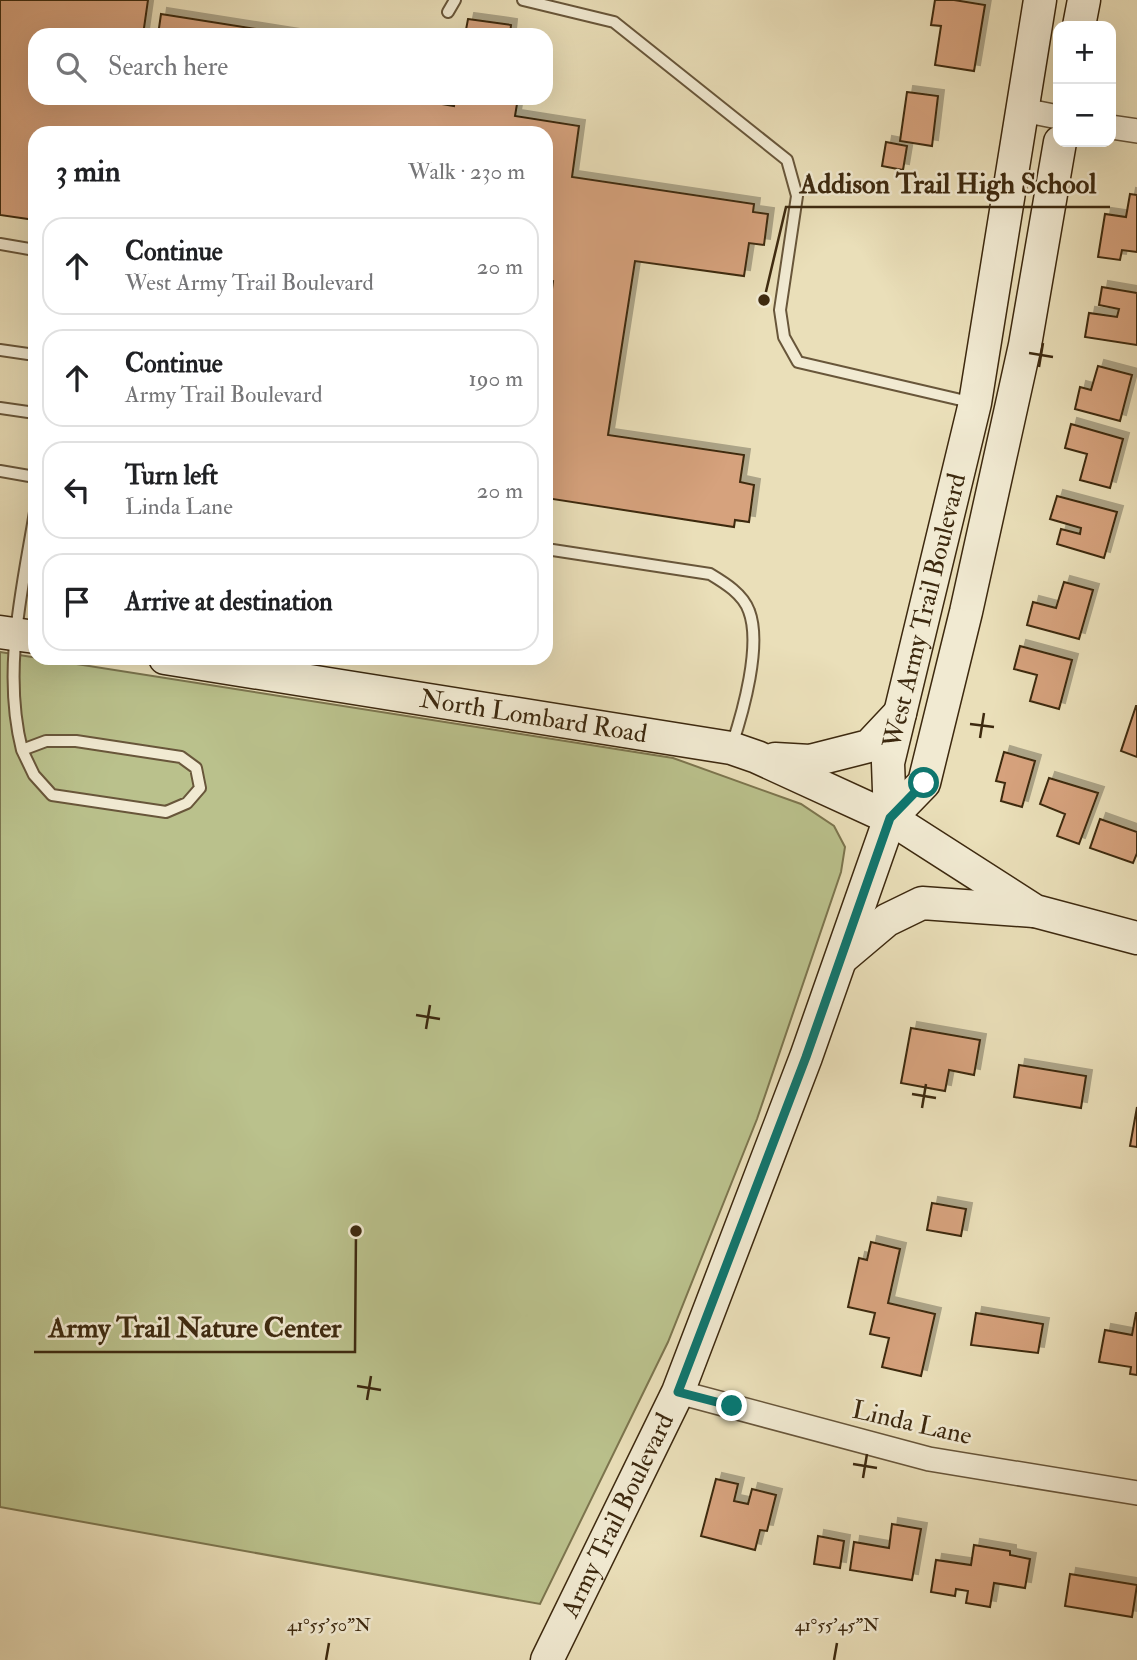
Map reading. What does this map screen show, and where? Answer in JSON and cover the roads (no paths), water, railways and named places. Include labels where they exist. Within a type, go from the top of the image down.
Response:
[{"type":"main road","name":"West Army Trail Boulevard","points":[[890,818],[888,763],[975,403],[1040,0]]},
{"type":"main road","points":[[1080,21],[1084,0]]},
{"type":"main road","name":"West Army Trail Boulevard","points":[[890,818],[924,783],[967,612],[1025,345],[1059,147]]},
{"type":"main road","points":[[975,403],[1010,413]]},
{"type":"main road","name":"North Lombard Road","points":[[208,665],[744,752],[890,818],[1035,911]]},
{"type":"main road","points":[[744,752],[810,761],[869,746],[901,712]]},
{"type":"main road","name":"Army Trail Boulevard","points":[[547,1660],[678,1392],[806,1057],[890,818]]},
{"type":"main road","points":[[841,959],[887,920],[922,903],[1035,911],[1137,938]]},
{"type":"street","points":[[1023,110],[1053,116]]},
{"type":"street","points":[[1116,128],[1137,131]]},
{"type":"street","name":"Linda Lane","points":[[678,1392],[929,1459],[1137,1493]]},
{"type":"lane","points":[[448,12],[455,0]]},
{"type":"lane","points":[[523,0],[614,22],[787,160],[797,195],[780,310],[784,337],[797,362],[975,403]]},
{"type":"lane","points":[[0,244],[28,249]]},
{"type":"lane","points":[[0,350],[28,354]]},
{"type":"lane","points":[[0,409],[28,412]]},
{"type":"lane","points":[[0,471],[28,476]]},
{"type":"lane","points":[[553,550],[710,574],[732,588],[749,610],[753,640],[745,706],[744,752]]},
{"type":"lane","points":[[22,750],[46,741],[76,741],[181,757],[196,768],[200,788],[187,803],[166,812],[52,795],[34,775],[22,750],[15,723],[12,685],[28,560]]},
{"type":"place","name":"Addison Trail High School","points":[[764,300]]},
{"type":"place","name":"Army Trail Nature Center","points":[[356,1231]]}]
